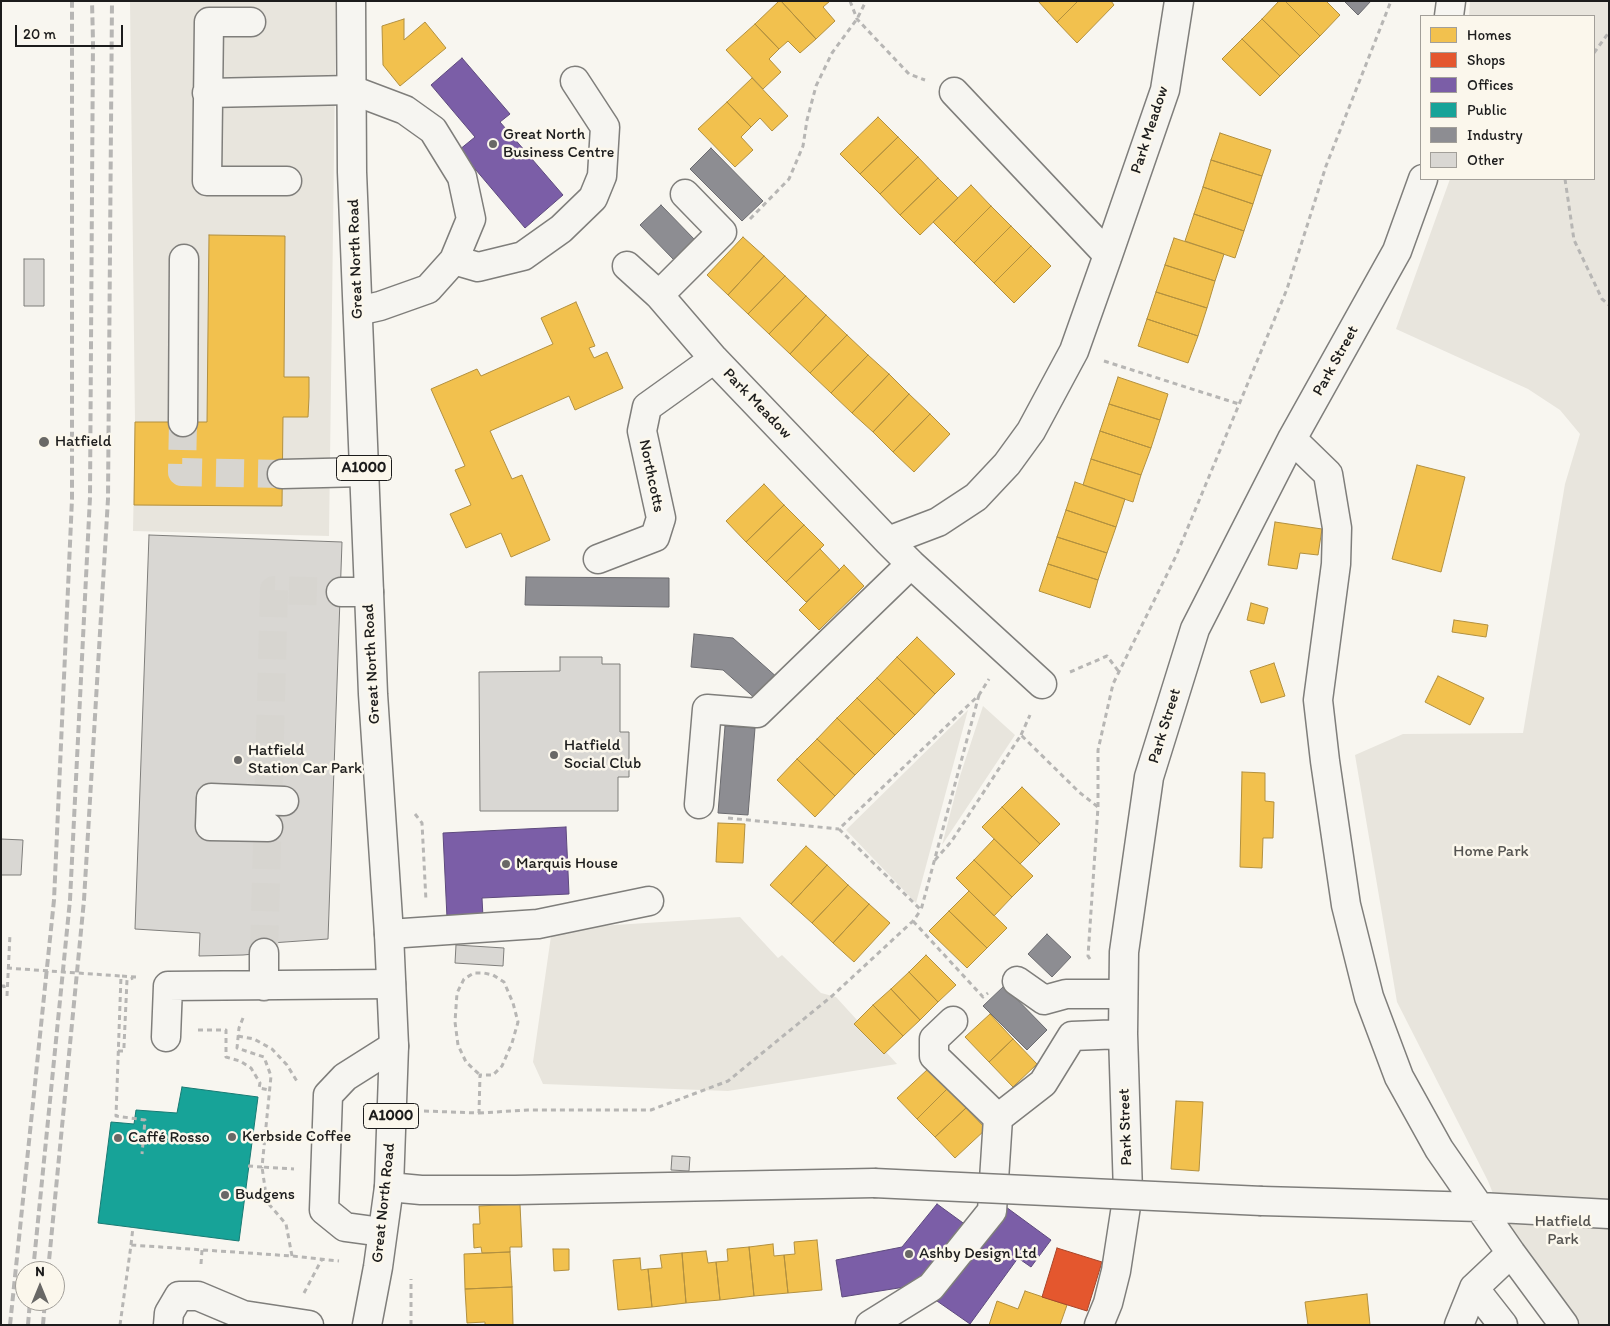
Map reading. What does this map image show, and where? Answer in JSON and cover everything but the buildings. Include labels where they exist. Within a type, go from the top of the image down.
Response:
[{"type":"street","name":"Great North Road","points":[[351,1],[352,172],[373,694],[389,934],[394,1046],[389,1187],[378,1266],[367,1325]]},
{"type":"street","name":"Park Meadow","points":[[888,541],[938,522],[976,497],[1007,464],[1032,430],[1074,351],[1165,90],[1179,1]]},
{"type":"street","points":[[1449,15],[1451,1]]},
{"type":"street","points":[[251,22],[209,22],[206,180],[287,180]]},
{"type":"street","points":[[454,260],[478,267],[523,256],[561,229],[594,198],[602,176],[605,127],[575,81]]},
{"type":"street","points":[[207,93],[352,90],[405,110],[434,130],[462,177],[471,219],[454,260],[428,288],[380,306],[358,311]]},
{"type":"street","points":[[954,92],[1108,254]]},
{"type":"street","name":"Park Street","points":[[1098,1325],[1108,1303],[1116,1271],[1128,1193],[1122,1034],[1124,952],[1149,777],[1195,629],[1292,439],[1397,251],[1423,180]]},
{"type":"street","points":[[659,295],[722,232],[685,194]]},
{"type":"street","points":[[183,422],[184,259]]},
{"type":"street","name":"Park Meadow","points":[[627,266],[659,295],[714,359],[888,541],[1042,684]]},
{"type":"street","name":"Northcotts","points":[[598,560],[655,537],[661,518],[642,430],[647,407],[714,359]]},
{"type":"street","points":[[1292,439],[1328,474],[1337,528],[1336,564],[1318,700],[1346,905],[1369,997],[1399,1077],[1440,1149],[1511,1253],[1564,1325]]},
{"type":"street","points":[[282,474],[364,472]]},
{"type":"street","points":[[699,804],[707,709],[757,713],[911,564]]},
{"type":"street","points":[[341,592],[369,592]]},
{"type":"street","points":[[268,827],[210,826],[211,798],[284,801]]},
{"type":"street","points":[[389,934],[538,924],[649,901]]},
{"type":"street","points":[[264,953],[264,986]]},
{"type":"street","points":[[1017,981],[1044,1000],[1066,994],[1123,994]]},
{"type":"street","points":[[166,1037],[168,986],[391,984]]},
{"type":"street","points":[[953,1021],[934,1039],[934,1056],[998,1118]]},
{"type":"street","points":[[870,1325],[931,1287],[992,1211],[998,1118],[1043,1083],[1072,1036],[1122,1034]]},
{"type":"street","points":[[382,1232],[345,1227],[324,1210],[328,1095],[345,1077],[394,1046]]},
{"type":"street","points":[[389,1187],[421,1190],[515,1190],[874,1183],[1262,1201],[1480,1207],[1609,1214]]},
{"type":"street","points":[[1459,1325],[1474,1288],[1511,1253]]},
{"type":"street","points":[[1474,1288],[1503,1325]]},
{"type":"street","points":[[168,1325],[169,1313],[179,1296],[198,1296],[242,1320],[309,1325]]},
{"type":"path","points":[[850,1],[857,19],[908,74],[954,92]]},
{"type":"path","points":[[722,232],[746,223],[789,179],[803,146],[807,120],[816,86],[832,54],[857,19],[866,1]]},
{"type":"path","points":[[1123,994],[1088,956],[1098,807],[1098,750],[1112,684],[1176,556],[1286,289],[1326,166],[1391,1]]},
{"type":"path","points":[[1595,52],[1609,32]]},
{"type":"path","points":[[1565,180],[1574,240],[1602,299],[1609,305]]},
{"type":"path","points":[[1074,351],[1239,404]]},
{"type":"path","points":[[1042,684],[1107,656],[1119,672]]},
{"type":"path","points":[[424,1111],[479,1113],[528,1110],[651,1110],[728,1081],[832,996],[913,921],[922,910],[933,861],[978,696],[839,829]]},
{"type":"path","points":[[933,861],[952,842],[1022,736],[1079,792],[1098,807]]},
{"type":"path","points":[[699,804],[715,817],[839,829],[922,910]]},
{"type":"path","points":[[913,921],[983,997],[1003,978],[1017,981]]},
{"type":"path","points":[[1,986],[4,986],[7,996],[10,934]]},
{"type":"path","points":[[7,968],[136,977],[126,980],[124,1050],[118,1050]]},
{"type":"path","points":[[479,1113],[480,1075],[466,1062],[458,1045],[455,1022],[457,993],[464,979],[474,973],[493,975],[504,982],[514,1003],[518,1022],[512,1043],[502,1066],[493,1075],[480,1075]]},
{"type":"path","points":[[121,976],[116,1116],[146,1120],[142,1154]]},
{"type":"path","points":[[245,1014],[236,1048],[264,1057],[271,1076],[262,1167],[267,1202],[286,1224],[292,1256]]},
{"type":"path","points":[[226,1030],[226,1057],[240,1061],[251,1068],[260,1083],[260,1088],[269,1090]]},
{"type":"path","points":[[238,1036],[254,1039],[272,1049],[287,1066],[301,1088]]},
{"type":"path","points":[[248,1166],[298,1169]]},
{"type":"path","points":[[120,1325],[133,1227]]},
{"type":"path","points":[[131,1245],[322,1259],[301,1298]]},
{"type":"path","points":[[411,1270],[411,1325]]},
{"type":"shaded area","points":[[130,1],[336,1],[329,536],[133,531],[135,422]]},
{"type":"shaded area","name":"Home Park","points":[[1470,1],[1609,1],[1609,1325],[1579,1325],[1512,1241],[1488,1181],[1397,1002],[1355,755],[1403,734],[1523,733],[1565,484],[1580,434],[1560,410],[1528,389],[1396,329],[1450,180],[1595,180],[1595,15],[1469,15]]},
{"type":"shaded area","points":[[983,706],[1015,735],[942,845],[960,776]]},
{"type":"shaded area","points":[[968,710],[916,903],[846,830]]},
{"type":"shaded area","points":[[740,917],[778,958],[782,955],[821,993],[836,997],[897,1064],[728,1091],[543,1084],[533,1062],[552,929]]},
{"type":"tunnel","points":[[183,422],[182,472],[282,474]]},
{"type":"tunnel","points":[[264,953],[274,590],[341,592]]},
{"type":"railway","points":[[10,1325],[54,900],[72,499],[72,1]]},
{"type":"railway","points":[[34,1261],[70,900],[90,497],[92,1]]},
{"type":"railway","points":[[49,1261],[84,900],[108,499],[112,1]]},
{"type":"railway","points":[[28,1325],[29,1311]]},
{"type":"railway","points":[[43,1325],[44,1311]]},
{"type":"place","name":"Great North Business Centre","points":[[493,144]]},
{"type":"place","name":"Hatfield","points":[[44,442]]},
{"type":"place","name":"Hatfield Social Club","points":[[554,755]]},
{"type":"place","name":"Hatfield Station Car Park","points":[[238,760]]},
{"type":"place","name":"Marquis House","points":[[506,864]]},
{"type":"place","name":"Kerbside Coffee","points":[[232,1137]]},
{"type":"place","name":"Caffé Rosso","points":[[118,1138]]},
{"type":"place","name":"Budgens","points":[[225,1195]]},
{"type":"place","name":"Ashby Design Ltd","points":[[909,1254]]},
{"type":"park label","name":"Hatfield Park","points":[[1563,1231]]}]
